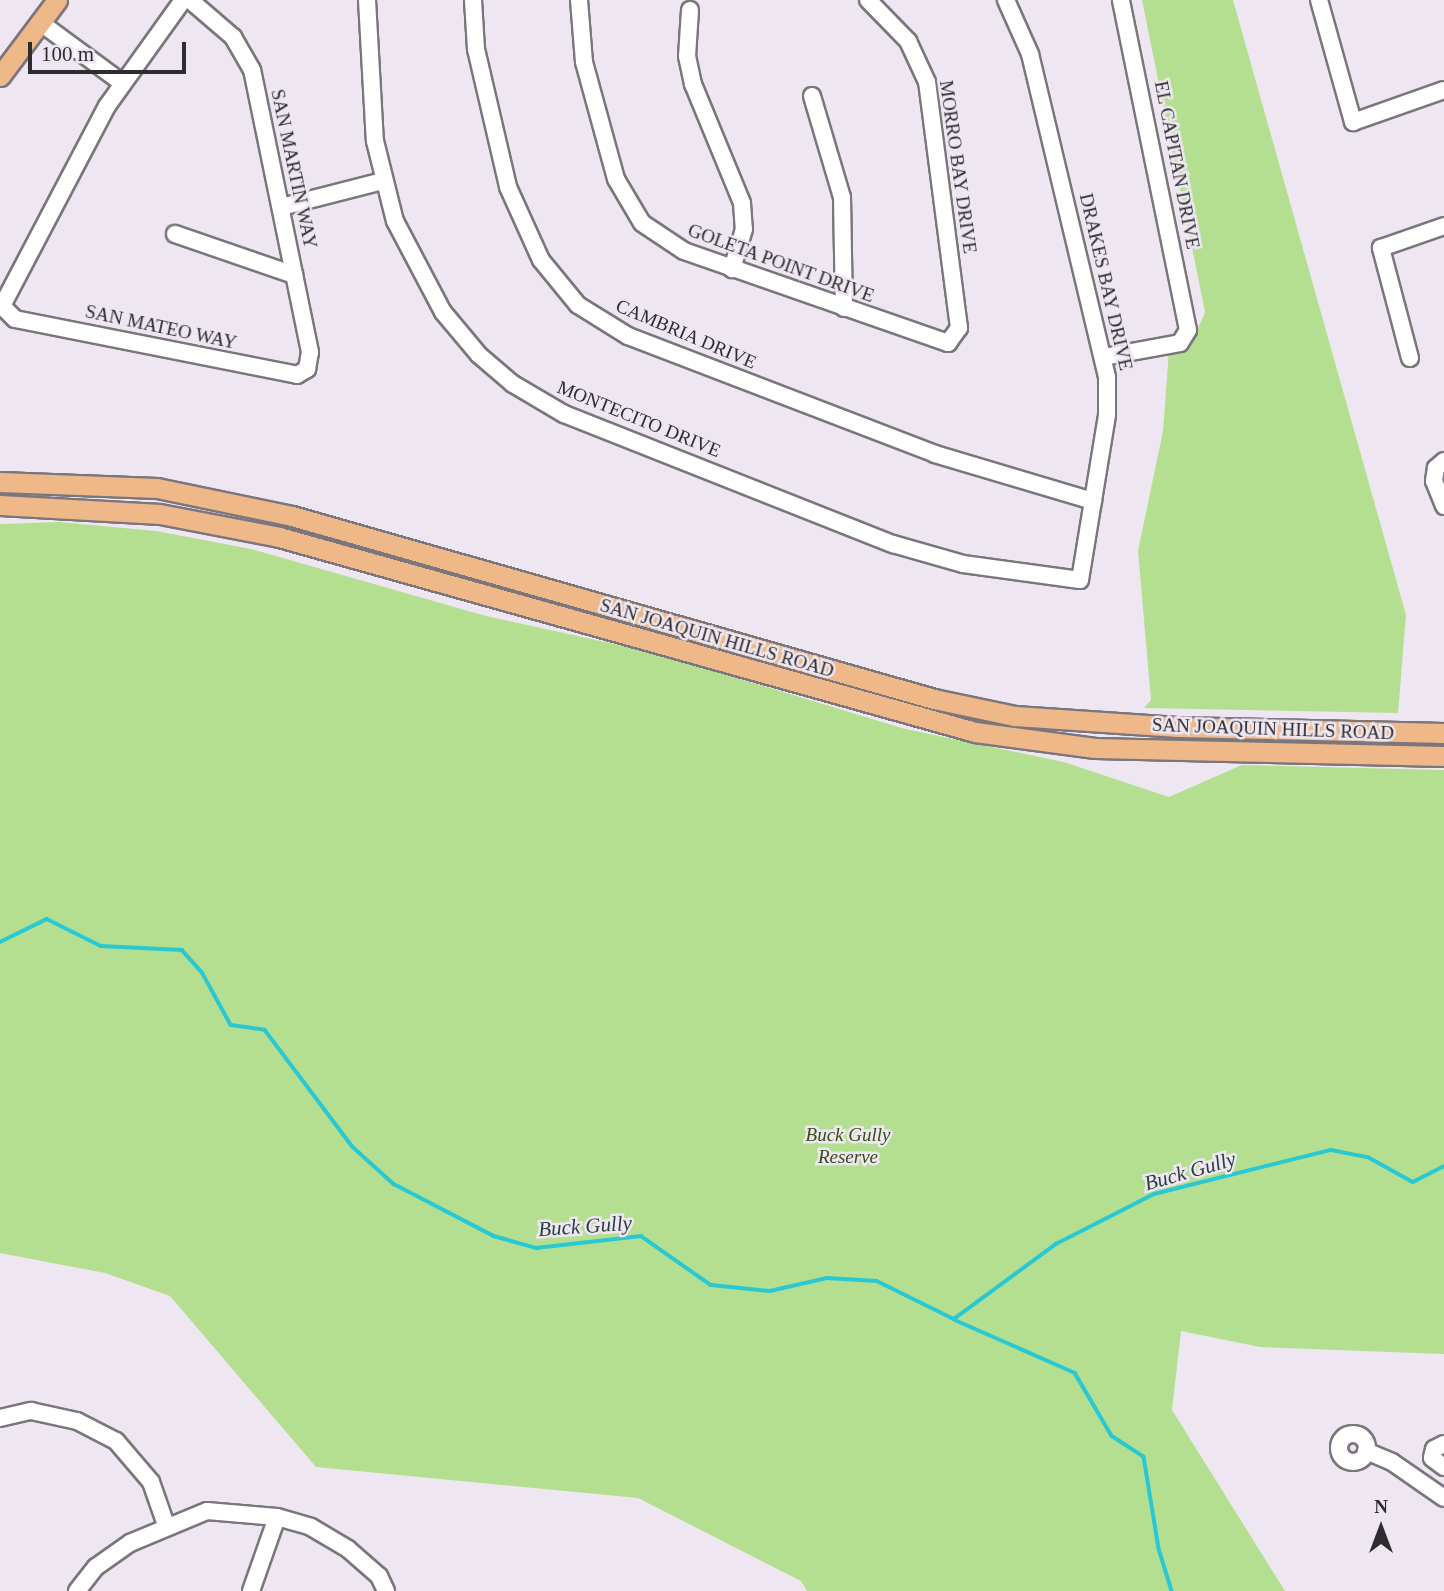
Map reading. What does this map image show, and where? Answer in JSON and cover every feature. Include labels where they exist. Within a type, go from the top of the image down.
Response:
[{"type":"main road","points":[[0,76],[57,0]]},
{"type":"main road","name":"SAN JOAQUIN HILLS ROAD","points":[[0,482],[158,488],[282,513],[934,699],[1015,716],[1178,727],[1444,733]]},
{"type":"main road","name":"SAN JOAQUIN HILLS ROAD","points":[[0,505],[160,514],[279,537],[975,732],[1095,748],[1444,756]]},
{"type":"street","points":[[41,23],[121,82],[183,0]]},
{"type":"street","name":"SAN MARTIN WAY","points":[[190,0],[233,37],[247,56],[310,352],[307,369]]},
{"type":"street","name":"MONTECITO DRIVE","points":[[367,0],[373,121],[383,181],[411,259],[443,312],[490,365],[538,400],[920,553],[964,564],[1080,580]]},
{"type":"street","name":"CAMBRIA DRIVE","points":[[473,0],[476,49],[508,187],[541,260],[578,305],[628,337],[935,454],[1093,501]]},
{"type":"street","name":"GOLETA POINT DRIVE","points":[[579,0],[584,62],[623,196],[642,223],[664,241],[732,269],[940,342],[956,337],[957,319]]},
{"type":"street","name":"MORRO BAY DRIVE","points":[[868,0],[908,41],[927,82],[957,319]]},
{"type":"street","name":"DRAKES BAY DRIVE","points":[[1006,0],[1030,54],[1104,357],[1107,415],[1080,580]]},
{"type":"street","name":"EL CAPITAN DRIVE","points":[[1104,357],[1187,338],[1121,0]]},
{"type":"street","points":[[1319,0],[1353,122],[1444,90]]},
{"type":"street","points":[[690,10],[687,56],[692,84],[742,203],[744,229],[732,269]]},
{"type":"street","name":"SAN MATEO WAY","points":[[121,82],[4,296],[6,315],[287,374],[307,369]]},
{"type":"street","points":[[812,96],[842,197],[844,308]]},
{"type":"street","points":[[281,207],[383,181]]},
{"type":"street","points":[[1410,358],[1381,248],[1444,226]]},
{"type":"street","points":[[175,233],[294,275]]},
{"type":"street","points":[[1444,461],[1436,468],[1434,481],[1444,506]]},
{"type":"street","points":[[0,1418],[31,1411],[77,1421],[116,1441],[151,1482],[166,1525]]},
{"type":"street","points":[[1424,1481],[1440,1467],[1432,1453],[1444,1444]]},
{"type":"street","points":[[1367,1451],[1424,1481],[1444,1497]]},
{"type":"street","points":[[77,1591],[96,1567],[130,1543],[166,1525],[206,1511],[277,1517],[311,1527],[348,1549],[379,1576],[386,1591]]},
{"type":"street","points":[[251,1591],[277,1517]]},
{"type":"green space","points":[[1142,0],[1233,0],[1406,615],[1398,713],[1144,708],[1151,700],[1138,551],[1163,431],[1169,350],[1192,343],[1205,312]]},
{"type":"green space","name":"Buck Gully Reserve","points":[[59,522],[156,531],[251,549],[486,616],[655,653],[905,729],[1064,762],[1169,797],[1242,765],[1444,770],[1444,1354],[1260,1347],[1181,1331],[1172,1410],[1285,1591],[807,1591],[801,1581],[638,1498],[316,1467],[170,1296],[105,1273],[0,1253],[0,524]]},
{"type":"waterway","name":"Buck Gully","points":[[0,942],[47,919],[101,946],[182,950],[202,972],[231,1025],[265,1030],[353,1147],[394,1184],[494,1236],[536,1248],[641,1236],[711,1285],[770,1291],[827,1278],[877,1281],[954,1319],[1056,1244],[1154,1194],[1331,1150],[1368,1157],[1413,1182],[1444,1166]]},
{"type":"waterway","points":[[955,1320],[1075,1373],[1112,1436],[1144,1457],[1159,1549],[1172,1591]]}]
